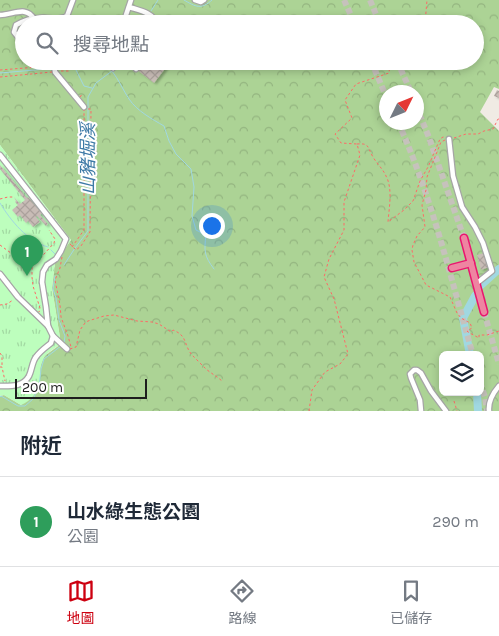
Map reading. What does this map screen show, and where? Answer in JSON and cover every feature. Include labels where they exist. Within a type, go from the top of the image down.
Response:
[{"type":"highway","points":[[464,238],[484,312]]},
{"type":"highway","points":[[452,268],[471,262]]},
{"type":"street","points":[[67,15],[73,0]]},
{"type":"street","points":[[127,15],[131,0]]},
{"type":"street","points":[[195,0],[201,2],[204,0]]},
{"type":"street","points":[[129,7],[151,15]]},
{"type":"street","points":[[0,15],[20,11],[27,11],[32,15]]},
{"type":"street","points":[[55,72],[84,106]]},
{"type":"street","points":[[449,139],[453,176],[462,207],[483,243],[492,271],[477,283]]},
{"type":"street","points":[[0,155],[66,239],[56,259],[47,265],[43,272],[42,282],[48,326],[52,336],[51,343],[35,358],[29,376],[22,383],[3,386]]},
{"type":"street","points":[[0,274],[18,297],[48,326]]},
{"type":"street","points":[[52,336],[69,349]]},
{"type":"street","points":[[421,411],[420,400],[410,374],[414,370],[421,373],[430,391],[446,411]]},
{"type":"street","points":[[489,411],[492,395],[499,386]]},
{"type":"path","points":[[426,15],[427,0]]},
{"type":"path","points":[[0,70],[15,68]]},
{"type":"path","points":[[0,77],[71,70]]},
{"type":"path","points":[[389,70],[389,73],[356,84],[345,100],[352,118],[335,134],[341,143],[364,144],[368,146],[373,157],[386,174],[390,186],[388,222],[404,210],[412,201],[440,139],[443,137],[449,139]]},
{"type":"path","points":[[72,247],[84,230],[84,106]]},
{"type":"path","points":[[66,239],[76,250],[90,232],[91,108]]},
{"type":"path","points":[[499,119],[493,129],[478,134],[466,134],[441,142],[427,177],[422,205],[425,227],[417,236],[412,250],[414,262],[426,285],[450,296],[458,315],[470,323],[472,328],[468,332],[478,338],[479,335],[487,335],[499,331]]},
{"type":"path","points":[[309,411],[312,390],[324,372],[340,364],[348,354],[334,299],[324,278],[330,259],[344,230],[344,202],[360,155],[357,144]]},
{"type":"path","points":[[0,199],[14,198]]},
{"type":"path","points":[[32,265],[54,243],[49,230]]},
{"type":"path","points":[[0,245],[18,259],[32,265]]},
{"type":"path","points":[[61,251],[62,259],[55,280],[61,317],[68,336],[69,349],[76,347],[80,330],[88,321],[104,316],[114,316],[152,322],[160,324],[171,332],[173,330],[180,333],[185,339],[192,355],[223,382]]},
{"type":"path","points":[[32,265],[33,286],[40,308],[38,318]]},
{"type":"path","points":[[0,305],[7,304],[18,297]]},
{"type":"path","points":[[0,353],[2,356],[3,386]]},
{"type":"path","points":[[454,401],[456,411]]},
{"type":"green space","points":[[0,0],[499,0],[499,89],[494,87],[480,112],[499,131],[499,411],[0,411],[0,396],[4,395],[21,405],[40,382],[40,368],[43,357],[61,344],[52,288],[55,263],[71,240],[0,145]]},
{"type":"green space","points":[[0,145],[71,240],[55,263],[52,288],[61,344],[44,357],[38,388],[31,398],[21,405],[4,395],[0,396]]},
{"type":"building","points":[[137,70],[164,70],[154,83]]},
{"type":"building","points":[[497,90],[499,91],[499,98],[494,96]]},
{"type":"building","points":[[0,165],[42,213],[40,215],[48,224],[46,226],[37,216],[40,222],[33,227],[28,221],[26,223],[20,215],[18,217],[12,210],[18,205],[14,197],[20,204],[25,200],[0,169]]},
{"type":"building","points":[[484,253],[489,267],[481,270],[477,255]]},
{"type":"waterway","name":"山豬堀溪","points":[[151,11],[158,0]]},
{"type":"waterway","name":"山豬堀溪","points":[[184,0],[198,6],[205,5],[212,0]]},
{"type":"waterway","points":[[0,73],[34,70]]},
{"type":"waterway","points":[[76,70],[84,86],[92,88]]},
{"type":"waterway","points":[[112,71],[132,103],[164,126],[176,154],[191,169],[194,187],[192,216],[196,230],[206,235],[206,253],[214,269]]},
{"type":"waterway","name":"山豬堀溪","points":[[64,265],[88,231],[88,97],[96,83],[112,71]]},
{"type":"waterway","name":"山豬堀溪","points":[[0,203],[20,230],[33,240],[48,247]]},
{"type":"waterway","name":"山豬堀溪","points":[[51,250],[55,254]]},
{"type":"waterway","points":[[480,286],[499,269]]},
{"type":"waterway","points":[[55,276],[53,289],[59,320],[65,336],[64,343]]},
{"type":"waterway","points":[[469,351],[463,318],[475,296]]},
{"type":"waterway","points":[[0,397],[18,406],[25,406],[33,399],[39,387],[44,359],[61,346]]},
{"type":"waterway","points":[[477,396],[478,411]]},
{"type":"tunnel","points":[[344,0],[351,15]]},
{"type":"tunnel","points":[[370,0],[376,15]]},
{"type":"tunnel","points":[[375,70],[381,85]]},
{"type":"tunnel","points":[[401,70],[408,85]]},
{"type":"tunnel","points":[[424,125],[464,238]]},
{"type":"tunnel","points":[[401,130],[431,208],[472,351]]},
{"type":"tunnel","points":[[484,312],[499,364]]},
{"type":"tunnel","points":[[484,394],[487,411]]},
{"type":"place","name":"山水綠生態公園","points":[[27,276]]}]
